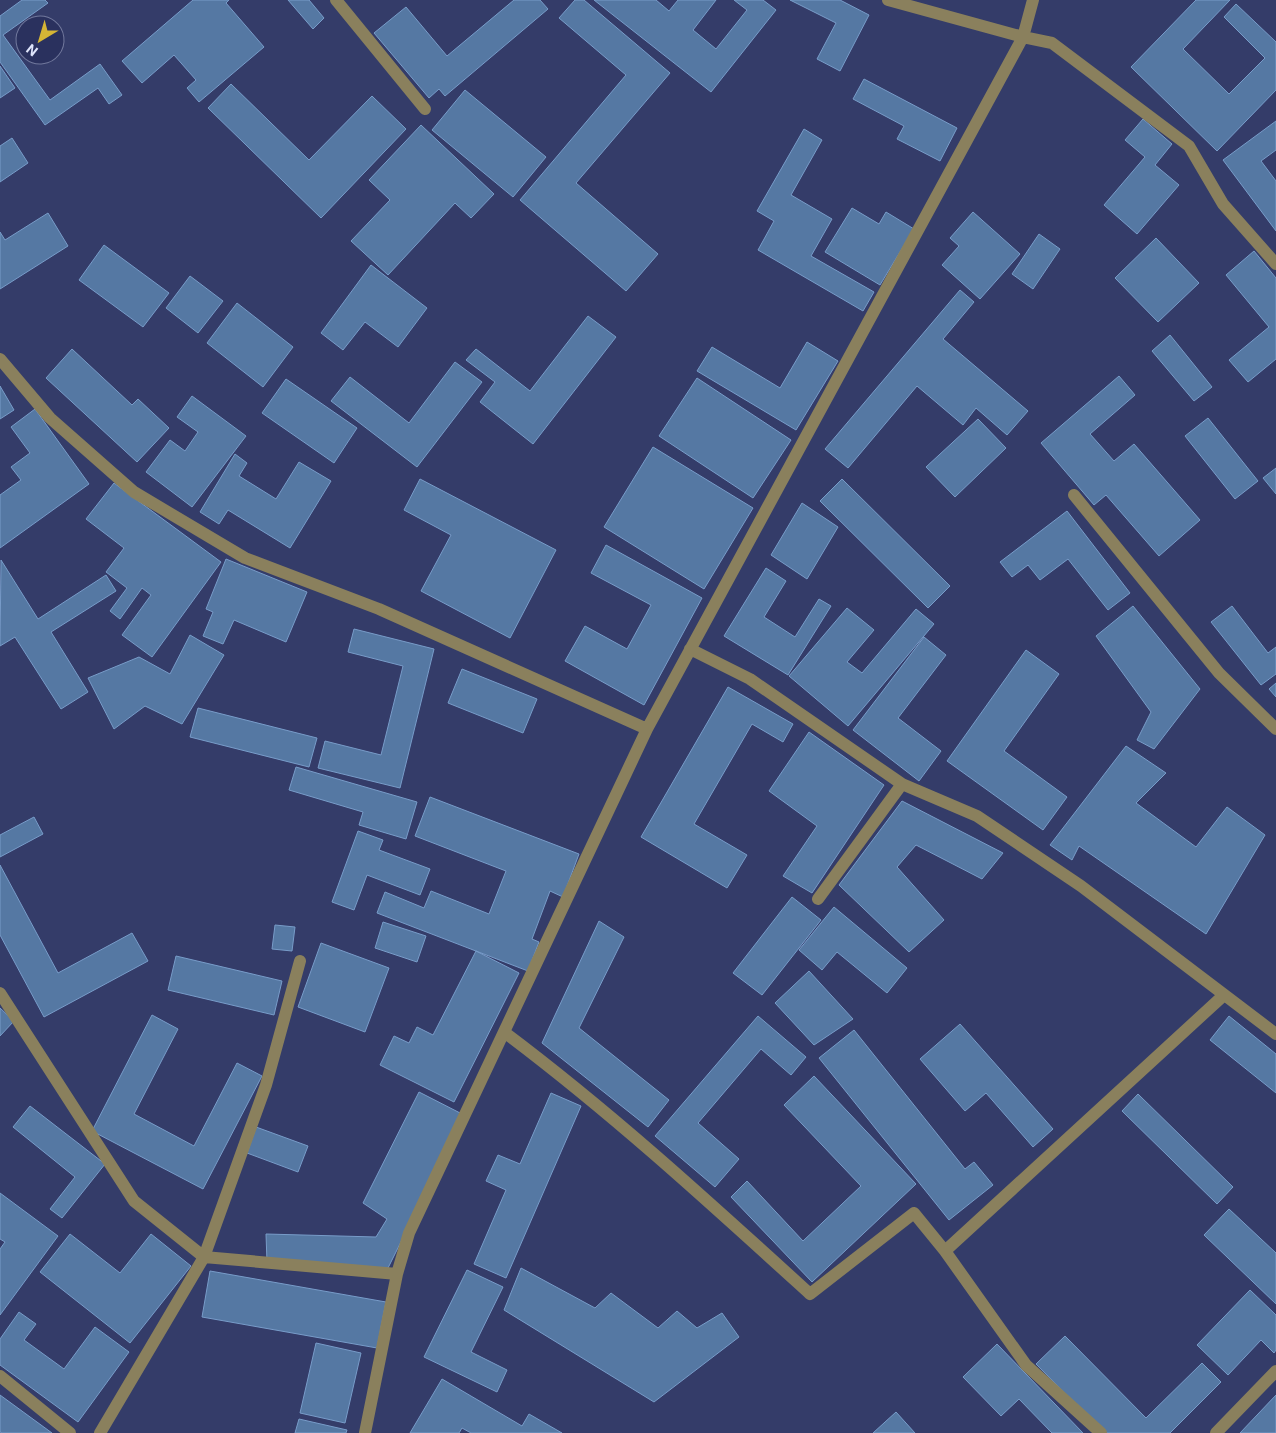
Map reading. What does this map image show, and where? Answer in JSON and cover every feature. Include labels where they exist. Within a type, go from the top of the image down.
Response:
[{"type":"street","points":[[336,0],[425,109]]},
{"type":"street","points":[[888,0],[1023,37],[1052,43],[1189,146],[1197,163],[1223,204],[1276,264]]},
{"type":"street","points":[[365,1433],[397,1274],[409,1233],[647,730],[1023,37],[1033,0]]},
{"type":"street","points":[[0,359],[50,418],[134,492],[245,558],[379,609],[647,730]]},
{"type":"street","points":[[1074,495],[1219,672],[1276,729]]},
{"type":"street","points":[[690,649],[750,679],[902,784],[977,816],[1081,886],[1276,1034]]},
{"type":"street","points":[[818,899],[902,784]]},
{"type":"street","points":[[100,1433],[204,1257],[266,1085],[300,961]]},
{"type":"street","points":[[0,993],[134,1201],[204,1257],[397,1274]]},
{"type":"street","points":[[945,1251],[1224,995]]},
{"type":"street","points":[[504,1032],[563,1076],[669,1166],[810,1294],[914,1213],[945,1251],[1026,1365],[1101,1433]]},
{"type":"street","points":[[1216,1433],[1276,1372]]},
{"type":"street","points":[[0,1376],[70,1433]]},
{"type":"building","points":[[22,0],[45,0],[48,3],[31,15],[15,15],[15,26],[3,35],[15,52],[15,65],[25,65],[50,100],[100,64],[122,95],[109,104],[98,88],[45,125],[0,62],[0,16]]},
{"type":"building","points":[[193,0],[229,0],[226,3],[264,47],[199,102],[187,88],[196,80],[174,55],[142,83],[122,61]]},
{"type":"building","points":[[288,0],[309,0],[324,18],[313,29]]},
{"type":"building","points":[[514,0],[540,0],[548,9],[445,96],[439,89],[429,98],[374,33],[406,7],[447,56]]},
{"type":"building","points":[[575,0],[584,0],[670,73],[576,183],[658,254],[626,291],[520,200],[626,75],[559,18]]},
{"type":"building","points":[[594,0],[656,0],[669,11],[678,0],[716,0],[693,30],[716,49],[747,10],[734,0],[763,0],[776,10],[711,92]]},
{"type":"building","points":[[790,0],[840,0],[869,15],[840,71],[817,59],[836,23]]},
{"type":"building","points":[[1196,0],[1230,0],[1183,49],[1229,94],[1265,58],[1224,17],[1236,4],[1276,42],[1276,90],[1217,151],[1131,67]]},
{"type":"building","points":[[0,66],[15,88],[0,98]]},
{"type":"building","points":[[864,79],[957,128],[940,161],[897,139],[904,126],[853,99]]},
{"type":"building","points":[[231,84],[309,160],[372,96],[406,129],[321,218],[208,108]]},
{"type":"building","points":[[465,90],[546,157],[513,197],[432,130]]},
{"type":"building","points":[[1143,119],[1172,144],[1155,165],[1179,185],[1137,234],[1104,205],[1145,157],[1125,140]]},
{"type":"building","points":[[1276,121],[1276,150],[1261,161],[1276,181],[1276,231],[1223,160]]},
{"type":"building","points":[[421,125],[494,194],[471,218],[455,203],[388,275],[351,241],[390,200],[369,180]]},
{"type":"building","points":[[804,129],[822,140],[791,195],[832,219],[811,256],[874,292],[863,311],[758,250],[774,221],[757,211]]},
{"type":"building","points":[[12,138],[28,163],[0,182],[0,146]]},
{"type":"building","points":[[852,208],[879,224],[886,212],[914,229],[880,285],[825,252]]},
{"type":"building","points":[[973,212],[1020,254],[980,299],[942,265],[959,246],[950,238]]},
{"type":"building","points":[[48,213],[68,246],[0,289],[0,232],[5,240]]},
{"type":"building","points":[[1039,234],[1060,249],[1033,289],[1012,274]]},
{"type":"building","points":[[1156,238],[1199,283],[1158,322],[1115,278]]},
{"type":"building","points":[[104,245],[169,293],[143,327],[79,280]]},
{"type":"building","points":[[1254,251],[1276,278],[1276,359],[1248,382],[1229,360],[1269,327],[1226,275]]},
{"type":"building","points":[[371,265],[427,308],[398,347],[365,322],[343,350],[321,333]]},
{"type":"building","points":[[190,276],[223,301],[198,333],[166,308]]},
{"type":"building","points":[[960,290],[974,302],[943,339],[1028,411],[1007,435],[976,408],[963,425],[917,386],[848,468],[825,449]]},
{"type":"building","points":[[237,303],[293,347],[263,387],[207,343]]},
{"type":"building","points":[[588,316],[616,337],[533,444],[480,402],[495,382],[466,360],[476,349],[530,391]]},
{"type":"building","points":[[1170,335],[1212,387],[1194,401],[1152,351]]},
{"type":"building","points":[[807,342],[838,361],[796,430],[697,371],[712,347],[780,388]]},
{"type":"building","points":[[72,349],[132,405],[138,399],[169,428],[137,462],[46,378]]},
{"type":"building","points":[[455,362],[482,382],[417,467],[331,401],[350,377],[409,423]]},
{"type":"building","points":[[1119,376],[1135,395],[1090,434],[1114,461],[1134,444],[1200,520],[1159,556],[1106,495],[1094,505],[1041,443]]},
{"type":"building","points":[[697,378],[791,440],[753,498],[659,436]]},
{"type":"building","points":[[286,379],[357,428],[334,463],[262,413]]},
{"type":"building","points":[[0,386],[14,410],[0,419]]},
{"type":"building","points":[[192,396],[246,436],[192,507],[146,472],[170,440],[185,451],[198,432],[177,417]]},
{"type":"building","points":[[35,409],[89,484],[0,548],[0,495],[21,480],[11,467],[30,453],[11,427]]},
{"type":"building","points":[[1208,418],[1258,481],[1235,499],[1185,436]]},
{"type":"building","points":[[978,419],[1006,448],[955,497],[926,467]]},
{"type":"building","points":[[653,447],[753,508],[704,589],[604,527]]},
{"type":"building","points":[[235,454],[247,463],[239,476],[276,499],[299,462],[331,481],[290,548],[228,510],[219,524],[200,512]]},
{"type":"building","points":[[1276,468],[1276,494],[1263,478]]},
{"type":"building","points":[[420,479],[556,550],[510,638],[421,591],[451,535],[404,510]]},
{"type":"building","points":[[842,479],[950,586],[928,608],[820,501]]},
{"type":"building","points":[[114,483],[221,562],[152,657],[122,635],[151,595],[142,588],[120,619],[110,611],[127,588],[106,572],[124,548],[86,519]]},
{"type":"building","points":[[802,503],[838,527],[807,579],[771,555]]},
{"type":"building","points":[[1067,511],[1130,593],[1108,610],[1068,559],[1040,580],[1028,565],[1012,577],[1000,562]]},
{"type":"building","points":[[606,545],[702,598],[644,705],[565,661],[585,626],[627,649],[651,605],[591,573]]},
{"type":"building","points":[[226,559],[307,592],[286,642],[234,620],[223,644],[203,636],[213,612],[206,609]]},
{"type":"building","points":[[1,560],[38,619],[106,575],[116,591],[51,632],[88,692],[61,709],[15,637],[0,646]]},
{"type":"building","points":[[766,568],[786,581],[764,617],[795,637],[819,599],[831,606],[788,675],[724,636]]},
{"type":"building","points":[[1133,606],[1200,689],[1154,749],[1137,740],[1151,712],[1096,636]]},
{"type":"building","points":[[1232,606],[1268,653],[1276,647],[1276,674],[1261,685],[1211,622]]},
{"type":"building","points":[[847,608],[874,630],[847,662],[862,673],[916,609],[934,624],[848,726],[789,676]]},
{"type":"building","points":[[354,629],[434,649],[400,788],[318,768],[325,741],[381,755],[403,666],[348,652]]},
{"type":"building","points":[[190,635],[224,655],[182,724],[145,706],[114,729],[88,678],[139,657],[170,674]]},
{"type":"building","points":[[924,637],[946,655],[898,718],[941,751],[919,781],[853,730]]},
{"type":"building","points":[[1026,650],[1059,674],[1004,751],[1067,797],[1043,830],[947,761]]},
{"type":"building","points":[[462,669],[537,699],[523,733],[448,703]]},
{"type":"building","points":[[1276,683],[1276,697],[1269,689]]},
{"type":"building","points":[[728,687],[793,724],[783,742],[752,724],[694,824],[747,855],[727,888],[641,837]]},
{"type":"building","points":[[198,708],[317,738],[309,767],[190,737]]},
{"type":"building","points":[[809,732],[884,785],[812,893],[783,876],[817,826],[769,791]]},
{"type":"building","points":[[1126,746],[1166,773],[1136,803],[1196,847],[1227,807],[1265,835],[1206,934],[1079,846],[1072,860],[1050,845]]},
{"type":"building","points":[[296,767],[417,802],[406,839],[359,825],[363,812],[289,790]]},
{"type":"building","points":[[430,797],[579,854],[563,897],[550,891],[532,939],[539,942],[528,971],[377,913],[385,892],[424,908],[431,891],[489,914],[506,871],[415,836]]},
{"type":"building","points":[[902,801],[1003,853],[982,879],[916,845],[897,867],[944,920],[909,952],[839,885]]},
{"type":"building","points":[[34,817],[43,834],[0,857],[0,835]]},
{"type":"building","points":[[358,831],[383,840],[379,850],[430,869],[420,895],[367,875],[354,910],[332,902]]},
{"type":"building","points":[[0,865],[58,973],[132,933],[148,961],[44,1017],[0,935]]},
{"type":"building","points":[[792,897],[821,920],[762,995],[733,973]]},
{"type":"building","points":[[834,907],[907,968],[887,993],[837,952],[822,970],[799,950]]},
{"type":"building","points":[[599,921],[624,937],[579,1028],[669,1100],[648,1127],[542,1043]]},
{"type":"building","points":[[383,922],[426,936],[417,962],[375,948]]},
{"type":"building","points":[[275,925],[295,927],[292,951],[272,949]]},
{"type":"building","points":[[321,943],[389,968],[365,1032],[298,1007]]},
{"type":"building","points":[[476,951],[519,973],[454,1102],[380,1065],[394,1036],[409,1043],[417,1027],[433,1035]]},
{"type":"building","points":[[176,956],[282,981],[274,1015],[168,990]]},
{"type":"building","points":[[809,971],[853,1019],[814,1045],[775,1003]]},
{"type":"building","points":[[0,1008],[14,1021],[0,1036]]},
{"type":"building","points":[[152,1015],[178,1029],[134,1114],[194,1146],[237,1063],[262,1076],[203,1189],[92,1131]]},
{"type":"building","points":[[758,1016],[806,1057],[791,1075],[761,1049],[698,1123],[739,1159],[715,1187],[655,1136]]},
{"type":"building","points":[[1229,1016],[1276,1054],[1276,1093],[1210,1040]]},
{"type":"building","points":[[960,1024],[1053,1129],[1033,1147],[986,1093],[965,1111],[920,1059]]},
{"type":"building","points":[[854,1030],[965,1169],[974,1162],[993,1185],[949,1220],[819,1058]]},
{"type":"building","points":[[814,1076],[916,1184],[812,1282],[731,1197],[747,1181],[803,1241],[861,1186],[784,1105]]},
{"type":"building","points":[[419,1092],[464,1115],[388,1268],[267,1262],[266,1234],[376,1237],[387,1219],[363,1203]]},
{"type":"building","points":[[551,1093],[581,1106],[506,1278],[474,1264],[506,1190],[486,1181],[498,1155],[520,1164]]},
{"type":"building","points":[[1138,1094],[1233,1187],[1217,1204],[1122,1111]]},
{"type":"building","points":[[30,1106],[105,1164],[62,1218],[50,1209],[75,1177],[13,1127]]},
{"type":"building","points":[[256,1127],[308,1146],[298,1172],[247,1153]]},
{"type":"building","points":[[0,1193],[58,1236],[0,1315],[0,1249],[5,1242],[0,1239]]},
{"type":"building","points":[[1229,1209],[1276,1253],[1276,1304],[1204,1235]]},
{"type":"building","points":[[70,1234],[120,1273],[151,1234],[191,1266],[130,1343],[40,1272]]},
{"type":"building","points":[[521,1268],[595,1308],[611,1293],[658,1328],[677,1311],[697,1328],[722,1313],[739,1337],[654,1402],[504,1310]]},
{"type":"building","points":[[467,1270],[503,1287],[471,1352],[507,1370],[497,1392],[424,1357]]},
{"type":"building","points":[[210,1271],[386,1302],[377,1348],[202,1317]]},
{"type":"building","points":[[1250,1290],[1276,1315],[1276,1350],[1274,1353],[1261,1340],[1228,1375],[1197,1345]]},
{"type":"building","points":[[19,1312],[36,1324],[24,1340],[64,1369],[95,1327],[129,1352],[78,1422],[0,1365],[0,1339]]},
{"type":"building","points":[[1065,1336],[1146,1418],[1202,1363],[1221,1382],[1170,1433],[1104,1433],[1036,1364]]},
{"type":"building","points":[[316,1343],[361,1353],[345,1423],[300,1413]]},
{"type":"building","points":[[997,1344],[1083,1433],[1052,1433],[1019,1399],[1001,1416],[963,1377]]},
{"type":"building","points":[[442,1379],[522,1426],[529,1414],[562,1433],[471,1433],[462,1428],[459,1433],[410,1433]]},
{"type":"building","points":[[0,1395],[52,1433],[0,1432]]},
{"type":"building","points":[[1276,1395],[1276,1433],[1240,1433]]},
{"type":"building","points":[[896,1412],[915,1433],[873,1433]]},
{"type":"building","points":[[299,1419],[347,1430],[346,1433],[295,1433]]}]
